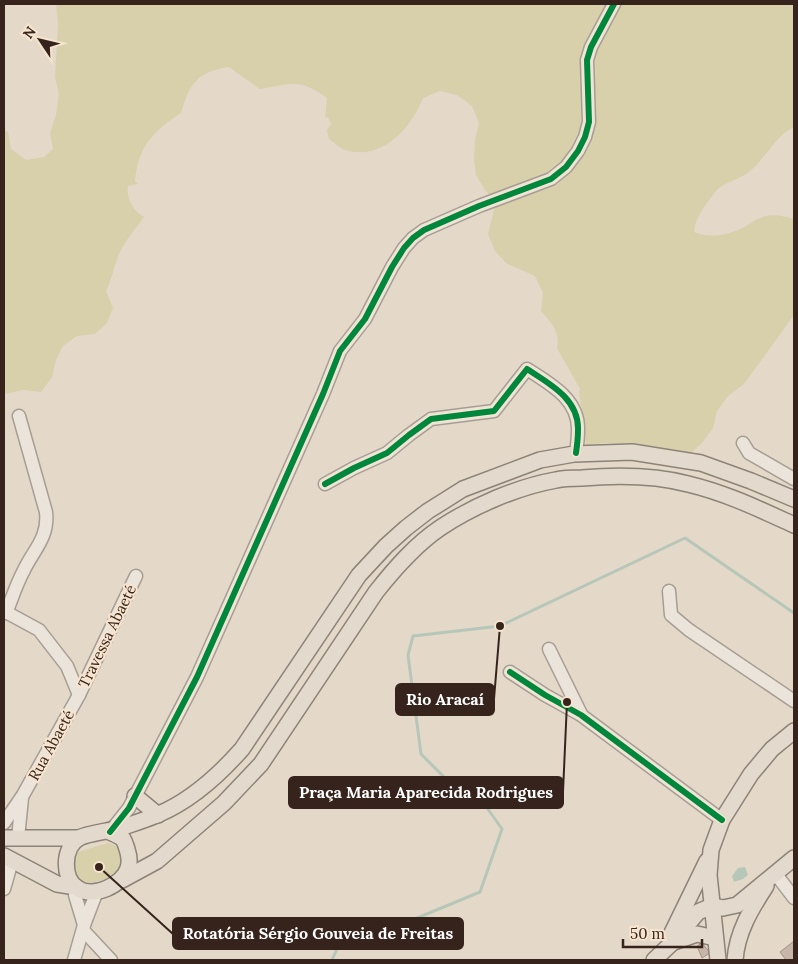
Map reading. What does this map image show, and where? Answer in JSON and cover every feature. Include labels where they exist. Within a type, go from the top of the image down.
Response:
[{"type":"main road","points":[[11,838],[79,838],[110,832],[158,815],[208,784],[242,749],[359,575],[406,528],[428,511],[464,489],[540,460],[576,454],[632,452],[702,463],[794,499]]},
{"type":"main road","points":[[8,858],[57,884],[77,887],[84,891],[97,891],[156,861],[224,803],[262,764],[376,592],[394,570],[413,550],[440,528],[474,508],[513,492],[556,480],[624,476],[686,483],[730,496],[794,525]]},
{"type":"main road","points":[[663,952],[712,850],[722,820],[751,774],[772,749],[794,731]]},
{"type":"main road","points":[[135,796],[158,815]]},
{"type":"main road","points":[[110,832],[124,840],[128,852],[128,868],[118,882]]},
{"type":"main road","points":[[77,887],[67,872],[67,865],[73,844],[79,838]]},
{"type":"main road","points":[[712,850],[709,875],[718,960]]},
{"type":"main road","points":[[663,952],[698,912],[712,906],[723,908],[737,905],[794,858]]},
{"type":"main road","points":[[735,960],[740,935],[750,912],[775,873]]},
{"type":"main road","points":[[663,952],[697,934],[716,938]]},
{"type":"street","points":[[110,832],[129,808],[197,677],[323,394],[340,351],[365,319],[392,267],[413,238],[424,230],[479,206],[551,179],[566,167],[585,138],[589,122],[587,60],[591,47],[614,4]]},
{"type":"street","points":[[325,484],[387,453],[431,419],[494,410],[527,369],[558,389],[574,408],[578,428],[576,454]]},
{"type":"street","points":[[19,416],[46,512],[47,522],[44,536],[23,572],[5,612],[39,630],[67,666],[78,695]]},
{"type":"street","points":[[743,443],[749,453],[794,479]]},
{"type":"street","name":"Travessa Abaeté","points":[[78,695],[136,576]]},
{"type":"street","points":[[669,591],[671,615],[689,630],[794,701]]},
{"type":"street","points":[[548,650],[581,715]]},
{"type":"street","points":[[510,672],[581,715],[722,820]]},
{"type":"street","points":[[546,695],[564,680]]},
{"type":"street","name":"Rua Abaeté","points":[[4,823],[23,795],[78,695]]},
{"type":"street","name":"Rua Abaeté","points":[[11,838],[23,795]]},
{"type":"street","points":[[4,889],[8,858]]},
{"type":"street","points":[[775,873],[794,898]]},
{"type":"street","points":[[77,887],[75,895],[84,927],[111,960]]},
{"type":"street","points":[[74,960],[97,891]]},
{"type":"shaded area","points":[[56,4],[794,4],[794,127],[776,141],[750,171],[717,190],[698,217],[694,232],[714,236],[727,234],[758,219],[773,215],[794,219],[794,315],[744,384],[728,396],[717,411],[713,428],[702,443],[690,454],[638,451],[623,444],[587,445],[580,429],[582,410],[580,389],[557,348],[558,337],[554,328],[541,311],[543,293],[535,276],[506,263],[495,251],[488,234],[496,202],[485,190],[476,175],[474,158],[475,140],[479,123],[472,106],[457,95],[440,91],[423,98],[411,121],[403,131],[383,147],[359,152],[345,150],[329,139],[327,130],[331,124],[328,117],[325,118],[327,98],[309,87],[295,84],[260,89],[229,67],[209,72],[196,81],[188,94],[181,113],[162,126],[143,149],[135,181],[138,184],[128,186],[128,195],[131,204],[144,217],[123,246],[106,291],[113,308],[107,323],[95,334],[77,336],[63,346],[56,360],[52,377],[41,392],[23,390],[4,394],[4,130],[8,132],[11,149],[26,160],[44,157],[53,149],[50,133],[56,115],[59,94],[55,77],[58,23]]},
{"type":"shaded area","points":[[108,843],[119,847],[126,863],[116,877],[91,882],[82,881],[78,878],[74,871],[74,861],[78,852]]},
{"type":"shaded area","points":[[745,867],[748,875],[734,882],[732,876],[738,868]]},
{"type":"building","points":[[794,941],[794,960],[786,960],[780,952]]},
{"type":"building","points":[[702,943],[710,953],[702,958],[697,946]]},
{"type":"waterway","points":[[332,960],[340,942],[357,932],[400,925],[480,892],[502,829],[485,805],[454,787],[421,754],[408,655],[413,636],[500,626],[685,538],[794,613]]},
{"type":"cycle path","points":[[110,832],[129,808],[197,677],[323,394],[340,351],[365,319],[392,267],[413,238],[424,230],[479,206],[551,179],[566,167],[578,151],[585,137],[589,122],[587,60],[591,47],[614,4]]},
{"type":"cycle path","points":[[325,484],[387,453],[431,419],[494,411],[527,369],[562,393],[574,410],[578,430],[576,453]]},
{"type":"cycle path","points":[[510,672],[545,695],[581,715],[722,820]]},
{"type":"place","name":"Rio Aracaí","points":[[500,626]]},
{"type":"place","name":"Praça Maria Aparecida Rodrigues","points":[[567,702]]},
{"type":"place","name":"Rotatória Sérgio Gouveia de Freitas","points":[[99,867]]}]
